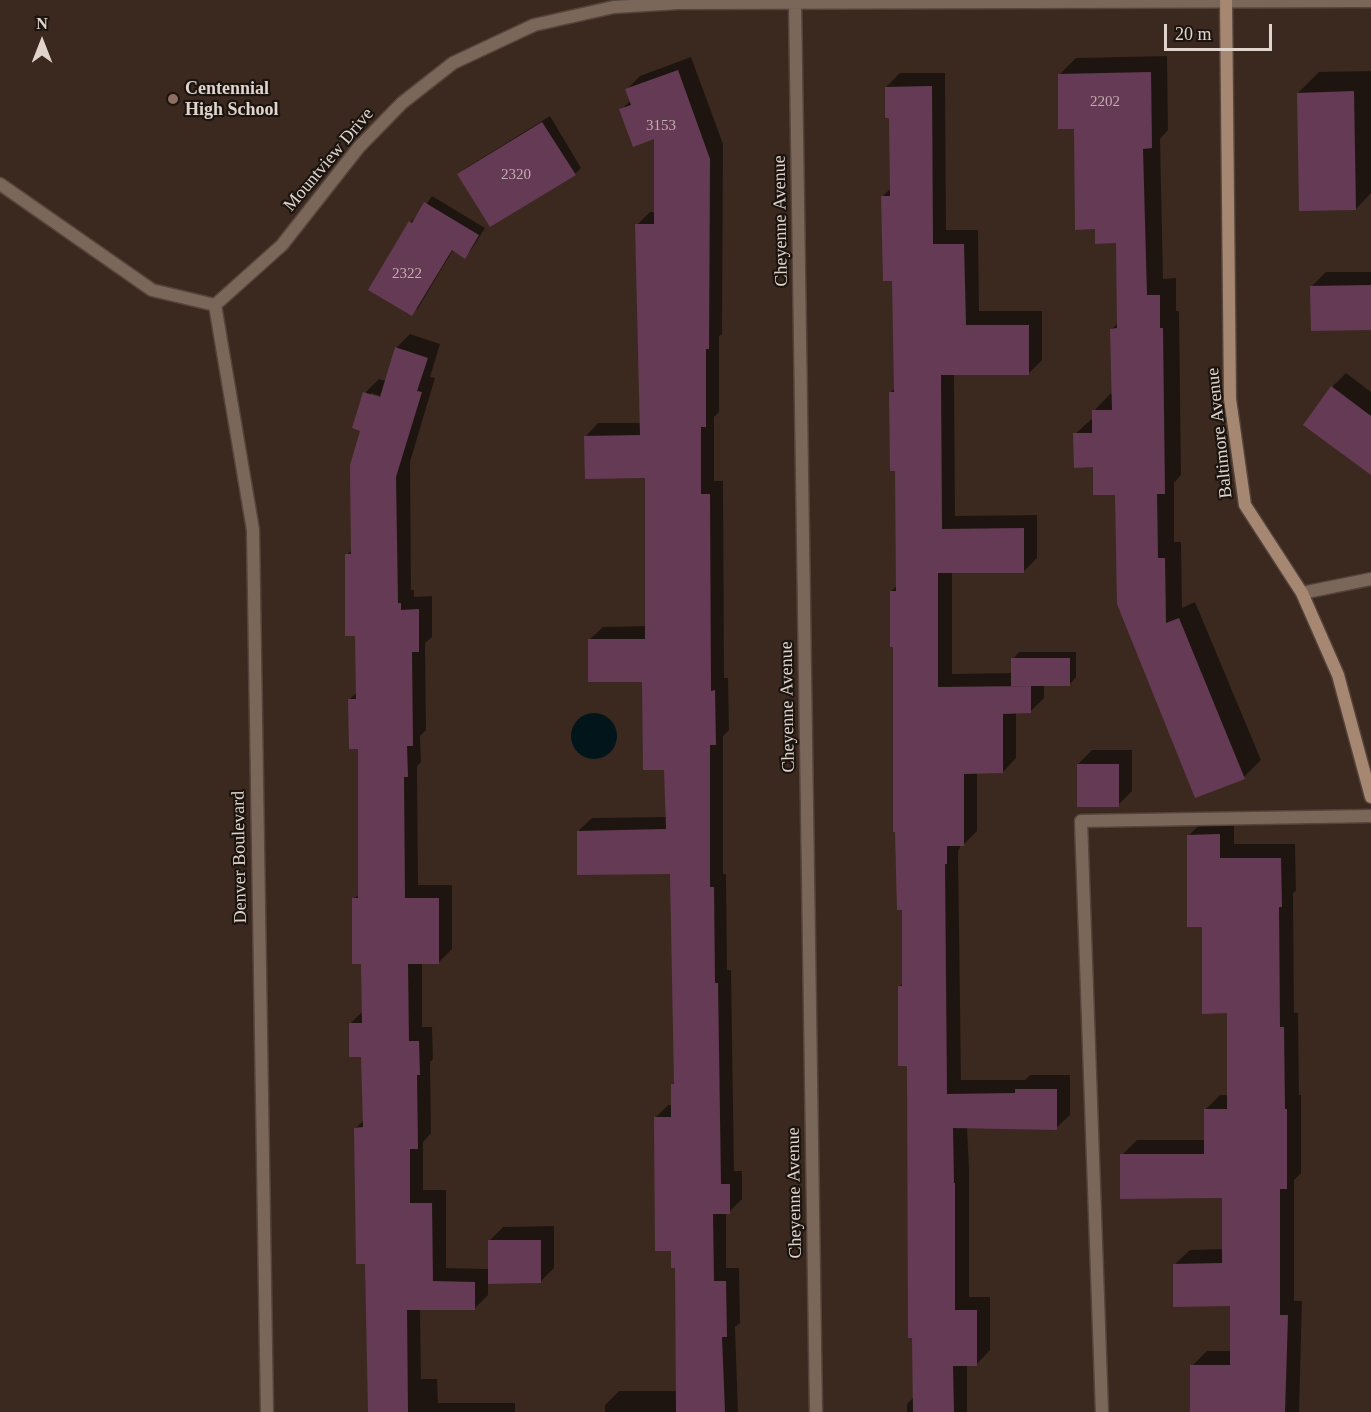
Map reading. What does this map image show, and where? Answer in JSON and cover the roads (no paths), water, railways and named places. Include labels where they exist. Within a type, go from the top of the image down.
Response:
[{"type":"street","name":"Baltimore Avenue","points":[[1226,0],[1230,399],[1245,505],[1302,593],[1338,675],[1371,797]]},
{"type":"street","name":"Mountview Drive","points":[[215,305],[282,246],[359,147],[402,103],[453,63],[534,25],[614,7],[678,3],[1371,0]]},
{"type":"street","name":"Cheyenne Avenue","points":[[795,1],[816,1412]]},
{"type":"street","points":[[0,184],[152,290],[215,305]]},
{"type":"street","name":"Denver Boulevard","points":[[215,305],[253,530],[267,1412]]},
{"type":"street","points":[[1302,593],[1371,579]]},
{"type":"street","points":[[1102,1412],[1081,820],[1371,816]]},
{"type":"place","name":"Centennial High School","points":[[173,99]]}]
